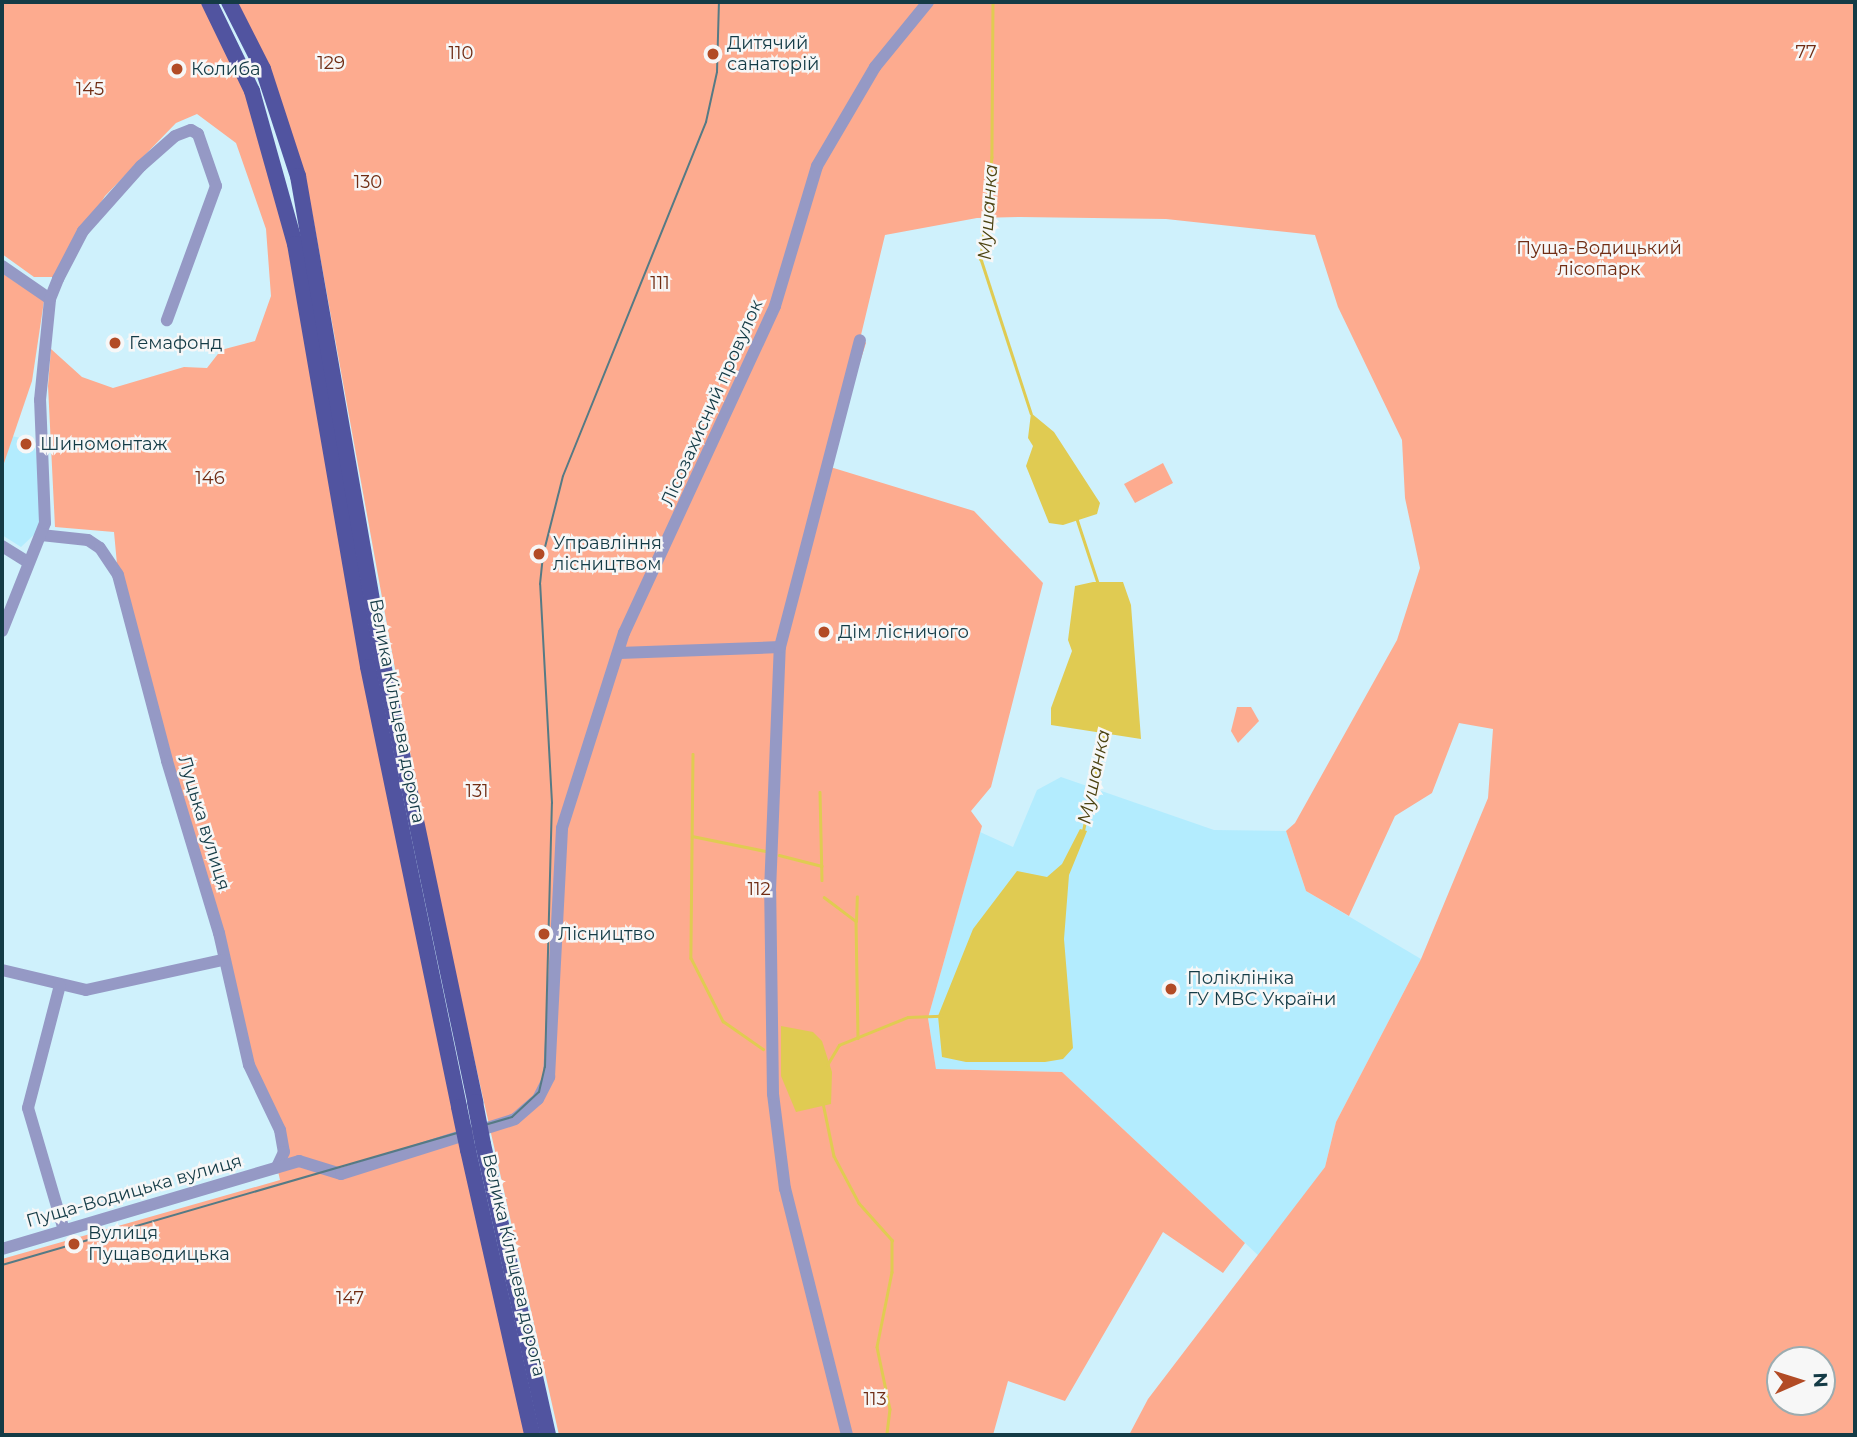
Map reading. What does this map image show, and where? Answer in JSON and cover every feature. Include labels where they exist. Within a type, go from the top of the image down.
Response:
[{"type":"main road","name":"Велика Кільцева дорога","points":[[209,2],[252,92],[295,244],[368,667],[476,1147],[532,1435]]},
{"type":"main road","name":"Велика Кільцева дорога","points":[[229,2],[263,69],[298,176],[381,651],[467,1105]]},
{"type":"main road","name":"Велика Кільцева дорога","points":[[476,1147],[548,1435]]},
{"type":"street","name":"Лісозахисний провулок","points":[[277,1167],[299,1161],[341,1174],[515,1119],[538,1099],[549,1077],[562,828],[619,653],[775,306],[817,166],[875,67],[928,2]]},
{"type":"street","points":[[2,631],[28,562],[41,536],[46,506],[40,400],[50,299],[83,231],[141,166],[175,136],[191,130],[198,134],[216,186],[167,320]]},
{"type":"street","points":[[2,266],[50,299]]},
{"type":"street","points":[[847,1435],[785,1189],[773,1094],[770,891],[780,646],[860,340]]},
{"type":"street","name":"Луцька вулиця","points":[[41,536],[88,540],[100,548],[118,575],[166,760],[219,933],[222,960],[249,1065],[280,1130],[284,1153],[277,1167]]},
{"type":"street","points":[[2,546],[28,562]]},
{"type":"street","points":[[619,653],[780,646]]},
{"type":"street","points":[[2,970],[60,985],[111,988],[222,960]]},
{"type":"street","points":[[60,985],[28,1108],[64,1230]]},
{"type":"street","name":"Пуща-Водицька вулиця","points":[[2,1249],[277,1167]]},
{"type":"shaded area","points":[[1031,413],[1054,432],[1100,503],[1097,514],[1063,525],[1049,523],[1026,466],[1033,446],[1028,438]]},
{"type":"shaded area","points":[[12,436],[29,440],[28,445],[35,448],[41,476],[39,530],[21,547],[2,535],[2,469]]},
{"type":"shaded area","points":[[1093,582],[1123,582],[1131,605],[1141,739],[1051,725],[1051,708],[1072,651],[1068,640],[1075,586]]},
{"type":"shaded area","name":"Поліклініка ГУ МВС України","points":[[1061,777],[1214,830],[1286,831],[1306,891],[1421,959],[1336,1122],[1325,1167],[1260,1257],[1062,1072],[936,1069],[928,1018],[980,832],[1013,847],[1037,790]]},
{"type":"shaded area","points":[[1080,829],[1087,831],[1069,875],[1064,939],[1073,1048],[1063,1059],[1045,1062],[966,1062],[942,1057],[938,1016],[973,929],[1017,871],[1047,877],[1062,864]]},
{"type":"shaded area","points":[[781,1026],[813,1032],[822,1041],[832,1072],[831,1104],[796,1112],[781,1076]]},
{"type":"green space","points":[[2,2],[209,2],[265,128],[342,527],[532,1435],[2,1435],[2,1259],[280,1180],[277,1167],[284,1152],[259,1091],[118,575],[114,532],[55,527],[48,386],[51,349],[82,377],[113,388],[184,367],[207,368],[221,350],[255,341],[271,296],[266,229],[236,143],[197,114],[176,123],[105,196],[54,277],[34,277],[2,254]]},
{"type":"green space","points":[[237,2],[1855,2],[1855,1435],[1129,1435],[1148,1399],[1325,1167],[1336,1122],[1421,959],[1488,798],[1493,729],[1459,723],[1432,793],[1395,816],[1349,916],[1306,891],[1286,831],[1295,823],[1397,640],[1420,568],[1405,498],[1402,440],[1338,307],[1315,235],[1166,219],[1020,217],[977,218],[885,235],[861,335],[866,343],[827,466],[974,511],[1043,583],[991,787],[971,811],[982,826],[928,1018],[936,1069],[1062,1072],[1245,1243],[1223,1273],[1163,1232],[1065,1401],[1008,1381],[993,1435],[559,1435],[431,867],[312,212]]},
{"type":"green space","points":[[2,273],[44,301],[32,381],[2,469]]},
{"type":"green space","points":[[1163,463],[1173,483],[1135,503],[1124,484]]},
{"type":"green space","points":[[1237,707],[1251,707],[1259,721],[1238,743],[1231,731]]},
{"type":"waterway","name":"Мушанка","points":[[993,2],[992,157],[981,259],[1031,413]]},
{"type":"waterway","name":"Мушанка","points":[[1077,519],[1099,586]]},
{"type":"waterway","name":"Мушанка","points":[[1083,831],[1104,731]]},
{"type":"waterway","points":[[693,754],[691,958],[723,1021],[763,1049]]},
{"type":"waterway","points":[[820,792],[822,880]]},
{"type":"waterway","points":[[692,836],[766,851]]},
{"type":"waterway","points":[[779,855],[822,866]]},
{"type":"waterway","points":[[824,897],[856,921],[858,1038]]},
{"type":"waterway","points":[[856,921],[857,897]]},
{"type":"waterway","name":"Мушанка","points":[[827,1065],[839,1045],[908,1017],[941,1016]]},
{"type":"waterway","name":"Мушанка","points":[[823,1103],[834,1156],[859,1203],[892,1240],[892,1272],[877,1347],[890,1409],[887,1435]]},
{"type":"tram line","points":[[2,1265],[512,1117],[539,1092],[545,1067],[552,803],[540,584],[543,555],[563,476],[706,122],[717,72],[719,2]]},
{"type":"place","name":"Дитячий санаторій","points":[[713,54]]},
{"type":"place","name":"Колиба","points":[[177,69]]},
{"type":"place","name":"Гемафонд","points":[[115,343]]},
{"type":"place","name":"Шиномонтаж","points":[[26,444]]},
{"type":"place","name":"Управління лісництвом","points":[[539,554]]},
{"type":"place","name":"Дім лісничого","points":[[824,632]]},
{"type":"place","name":"Лісництво","points":[[544,934]]},
{"type":"place","name":"Поліклініка ГУ МВС України","points":[[1171,989]]},
{"type":"place","name":"Вулиця Пущаводицька","points":[[74,1244]]},
{"type":"park label","name":"77","points":[[1806,52]]},
{"type":"park label","name":"110","points":[[461,53]]},
{"type":"park label","name":"129","points":[[331,63]]},
{"type":"park label","name":"145","points":[[90,89]]},
{"type":"park label","name":"130","points":[[368,182]]},
{"type":"park label","name":"Пуща-Водицький лісопарк","points":[[1599,259]]},
{"type":"park label","name":"111","points":[[660,283]]},
{"type":"park label","name":"146","points":[[210,478]]},
{"type":"park label","name":"131","points":[[477,791]]},
{"type":"park label","name":"112","points":[[759,889]]},
{"type":"park label","name":"147","points":[[350,1298]]},
{"type":"park label","name":"113","points":[[875,1399]]}]
